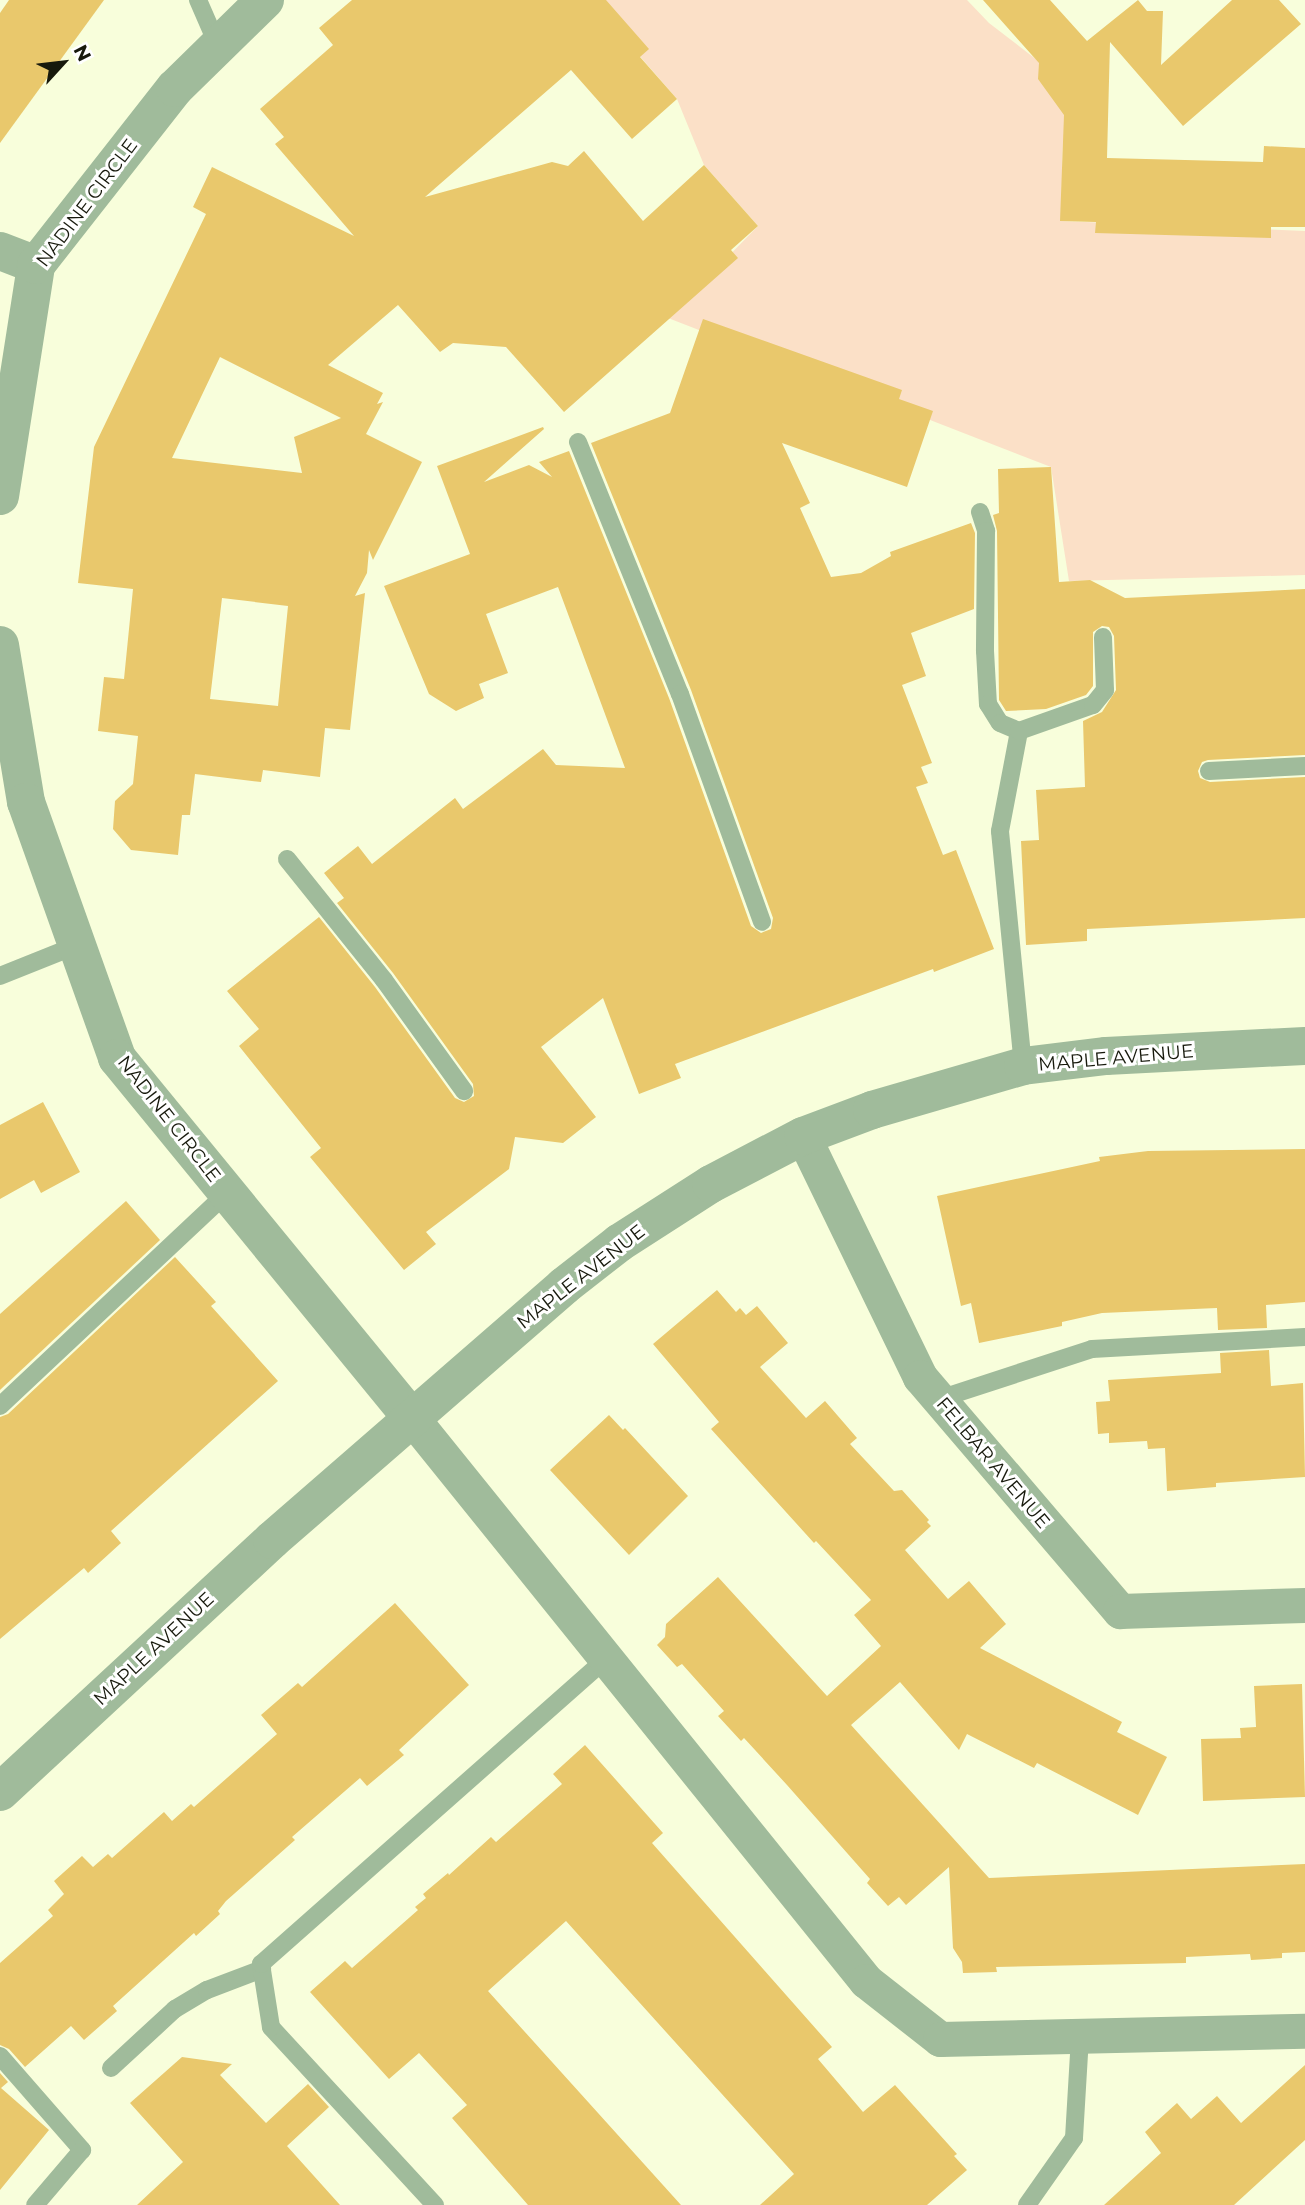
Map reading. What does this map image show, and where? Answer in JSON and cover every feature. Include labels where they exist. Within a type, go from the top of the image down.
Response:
[{"type":"street","name":"NADINE CIRCLE","points":[[0,496],[36,265],[175,88],[265,0]]},
{"type":"street","points":[[0,251],[36,265]]},
{"type":"street","name":"NADINE CIRCLE","points":[[0,645],[26,802],[117,1058],[412,1418]]},
{"type":"street","name":"MAPLE AVENUE","points":[[0,1792],[272,1540],[564,1286],[619,1243],[710,1184],[803,1136],[872,1110],[1023,1066],[1106,1056],[1305,1046]]},
{"type":"street","name":"FELBAR AVENUE","points":[[803,1136],[920,1377],[1120,1611],[1305,1605]]},
{"type":"street","points":[[412,1418],[866,1981],[940,2039],[1305,2031]]},
{"type":"lane","points":[[198,0],[218,46]]},
{"type":"lane","points":[[578,443],[680,694],[762,922]]},
{"type":"lane","points":[[981,512],[986,531],[985,651],[988,704],[1000,723],[1019,731],[1093,705],[1105,690],[1103,637]]},
{"type":"lane","points":[[1019,731],[1000,831],[1023,1066]]},
{"type":"lane","points":[[1209,771],[1305,766]]},
{"type":"lane","points":[[287,859],[383,980],[464,1091]]},
{"type":"lane","points":[[0,976],[77,945]]},
{"type":"lane","points":[[0,1406],[227,1193]]},
{"type":"lane","points":[[939,1399],[1092,1349],[1305,1337]]},
{"type":"lane","points":[[435,2205],[271,2026],[261,1964],[606,1659]]},
{"type":"lane","points":[[111,2068],[175,2009],[207,1990],[262,1969]]},
{"type":"lane","points":[[1027,2205],[1074,2138],[1080,2036]]},
{"type":"lane","points":[[0,2056],[82,2150],[35,2205]]},
{"type":"shaded area","points":[[591,0],[967,0],[989,23],[1037,60],[1092,121],[1063,141],[1061,221],[1305,231],[1305,575],[1069,581],[1051,467],[668,318],[758,226],[704,165],[677,99]]},
{"type":"building","points":[[9,0],[104,0],[0,143],[0,13]]},
{"type":"building","points":[[352,0],[606,0],[649,49],[640,57],[677,99],[632,139],[571,70],[425,197],[552,162],[568,166],[584,151],[643,221],[704,165],[758,226],[731,250],[738,258],[564,412],[506,347],[453,343],[440,352],[398,305],[328,365],[383,393],[377,404],[383,402],[366,434],[422,462],[373,560],[369,550],[367,573],[355,596],[365,593],[350,730],[325,728],[320,777],[263,770],[261,782],[195,774],[190,815],[182,815],[178,855],[131,850],[113,829],[115,801],[133,784],[138,736],[98,731],[104,677],[124,679],[133,589],[78,583],[94,447],[206,214],[193,207],[212,167],[354,236],[275,144],[284,137],[260,109],[333,45],[319,28]],"holes":[[[220,357],[341,418],[294,437],[302,473],[172,458]],[[222,598],[288,606],[278,706],[210,699]]]},
{"type":"building","points":[[983,0],[1050,0],[1087,41],[1138,0],[1147,11],[1163,11],[1161,65],[1232,0],[1279,0],[1301,24],[1183,126],[1110,42],[1107,158],[1263,162],[1264,146],[1305,148],[1305,227],[1271,227],[1271,238],[1095,233],[1096,222],[1060,221],[1064,115],[1038,79],[1039,63]]},
{"type":"building","points":[[703,319],[902,390],[899,399],[933,411],[907,487],[782,443],[810,503],[800,508],[831,577],[861,573],[891,556],[890,552],[971,523],[975,533],[974,609],[911,633],[926,676],[902,685],[932,763],[921,767],[928,783],[916,787],[943,855],[956,850],[994,949],[675,1064],[681,1078],[639,1094],[603,998],[541,1047],[596,1117],[563,1143],[515,1137],[509,1169],[426,1232],[436,1244],[404,1270],[310,1157],[321,1148],[239,1046],[259,1029],[227,991],[319,917],[375,987],[455,1098],[464,1102],[474,1096],[473,1084],[393,973],[337,903],[344,898],[324,873],[358,846],[372,864],[455,798],[463,809],[543,749],[556,765],[625,768],[558,587],[486,614],[508,673],[479,684],[484,698],[456,711],[429,694],[384,586],[470,554],[437,466],[543,427],[544,429],[484,482],[529,465],[552,477],[539,462],[569,451],[669,698],[751,926],[761,933],[771,929],[773,918],[691,690],[591,443],[670,413]]},
{"type":"building","points":[[1051,467],[1059,582],[1090,580],[1125,598],[1305,589],[1305,755],[1208,760],[1202,762],[1198,771],[1200,778],[1210,782],[1305,777],[1305,918],[1087,929],[1087,941],[1026,945],[1021,841],[1039,840],[1036,790],[1085,787],[1083,721],[1102,712],[1116,690],[1114,636],[1109,627],[1102,626],[1093,632],[1093,686],[1086,695],[1046,709],[1006,711],[999,700],[997,531],[993,515],[999,513],[998,469]]},
{"type":"building","points":[[43,1102],[80,1172],[41,1193],[34,1180],[0,1199],[0,1125]]},
{"type":"building","points":[[1305,1149],[1305,1302],[1266,1305],[1267,1328],[1218,1330],[1217,1308],[1102,1313],[1062,1322],[1062,1326],[979,1343],[971,1303],[961,1306],[937,1196],[1100,1161],[1099,1157],[1148,1151]]},
{"type":"building","points":[[126,1201],[160,1240],[0,1390],[0,1314]]},
{"type":"building","points":[[175,1257],[216,1302],[211,1306],[278,1381],[111,1531],[121,1543],[88,1573],[84,1568],[0,1639],[0,1417],[8,1414]]},
{"type":"building","points":[[717,1290],[736,1312],[740,1308],[746,1315],[757,1306],[788,1343],[760,1367],[806,1418],[825,1401],[857,1438],[850,1444],[894,1491],[902,1490],[929,1520],[927,1522],[931,1526],[905,1550],[948,1599],[969,1581],[1006,1624],[980,1648],[1122,1722],[1117,1732],[1167,1757],[1138,1815],[1037,1763],[1034,1768],[967,1734],[959,1750],[900,1682],[851,1725],[989,1878],[1305,1864],[1305,1952],[1282,1953],[1282,1958],[1251,1960],[1250,1954],[1186,1957],[1186,1963],[996,1967],[997,1972],[963,1973],[962,1962],[953,1948],[949,1867],[906,1905],[899,1897],[888,1906],[867,1883],[870,1879],[787,1785],[744,1738],[741,1741],[718,1716],[724,1711],[682,1664],[677,1667],[657,1645],[665,1637],[666,1624],[718,1577],[827,1696],[881,1646],[854,1615],[871,1600],[816,1541],[814,1543],[711,1429],[719,1422],[653,1344]]},
{"type":"building","points":[[1269,1350],[1271,1386],[1303,1383],[1305,1477],[1216,1483],[1216,1487],[1167,1491],[1165,1448],[1148,1449],[1147,1441],[1109,1443],[1109,1433],[1098,1434],[1096,1402],[1110,1401],[1108,1380],[1221,1373],[1220,1353]]},
{"type":"building","points":[[609,1415],[623,1430],[625,1428],[688,1496],[629,1555],[550,1470]]},
{"type":"building","points":[[395,1603],[469,1685],[399,1750],[404,1755],[367,1786],[360,1778],[292,1837],[295,1840],[226,1901],[218,1911],[220,1914],[196,1936],[194,1933],[113,2006],[117,2011],[84,2040],[71,2026],[25,2067],[9,2049],[0,2045],[0,1963],[53,1916],[48,1910],[64,1894],[54,1881],[82,1856],[93,1867],[108,1854],[112,1858],[164,1812],[172,1821],[191,1804],[194,1807],[277,1734],[261,1715],[298,1683],[302,1687]]},
{"type":"building","points":[[1302,1684],[1305,1797],[1203,1801],[1201,1739],[1241,1738],[1240,1728],[1256,1727],[1254,1686]]},
{"type":"building","points":[[585,1745],[663,1833],[652,1843],[832,2047],[818,2059],[863,2112],[895,2085],[957,2154],[954,2156],[967,2170],[927,2205],[760,2205],[794,2174],[566,1921],[488,1991],[681,2205],[528,2205],[452,2118],[467,2105],[419,2053],[389,2079],[310,1992],[345,1961],[352,1968],[418,1910],[415,1907],[426,1898],[423,1894],[448,1873],[449,1875],[491,1837],[496,1842],[562,1784],[553,1774]]},
{"type":"building","points":[[182,2057],[232,2064],[220,2075],[266,2123],[308,2084],[329,2107],[287,2146],[340,2205],[137,2205],[183,2162],[130,2103]]},
{"type":"building","points":[[1305,2065],[1305,2140],[1234,2205],[1104,2205],[1161,2153],[1145,2132],[1177,2103],[1191,2119],[1217,2096],[1241,2123]]},
{"type":"building","points":[[0,2073],[8,2082],[1,2088],[49,2130],[0,2190]]}]
